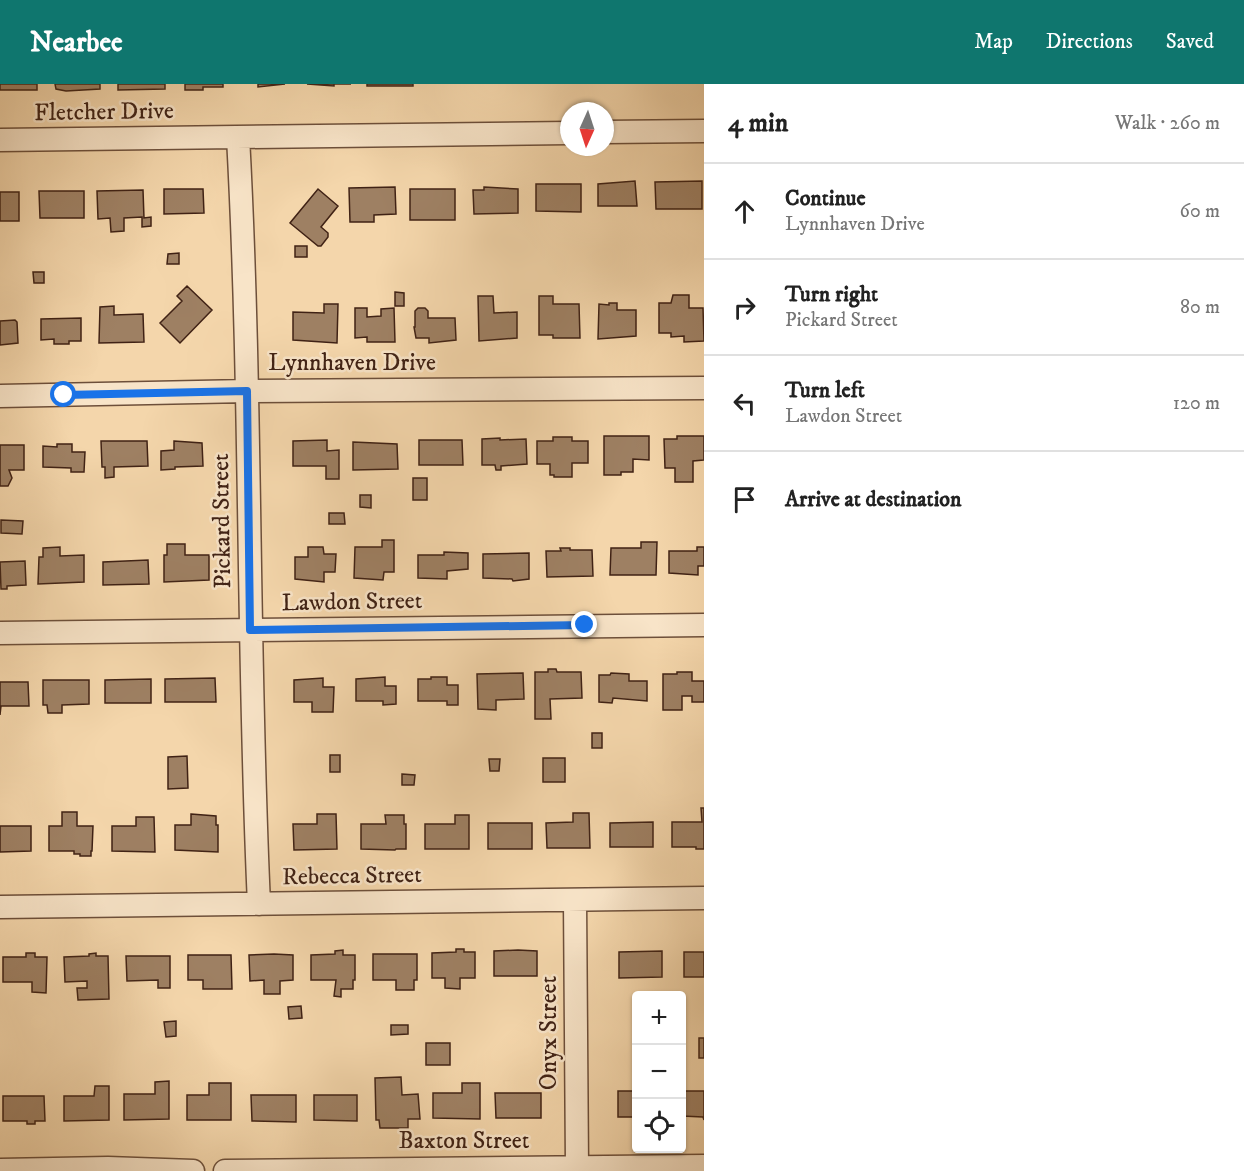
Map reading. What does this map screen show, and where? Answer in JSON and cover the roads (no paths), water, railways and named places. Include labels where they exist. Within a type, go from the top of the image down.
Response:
[{"type":"street","points":[[614,132],[704,131]]},
{"type":"street","name":"Fletcher Drive","points":[[0,140],[560,133]]},
{"type":"street","name":"Pickard Street","points":[[238,137],[245,267],[252,773],[259,904]]},
{"type":"street","name":"Lynnhaven Drive","points":[[0,396],[247,391],[704,388]]},
{"type":"street","name":"Lawdon Street","points":[[0,633],[704,625]]},
{"type":"street","name":"Rebecca Street","points":[[0,907],[704,898]]},
{"type":"street","name":"Onyx Street","points":[[575,900],[577,1167]]},
{"type":"street","name":"Baxton Street","points":[[225,1171],[704,1166]]},
{"type":"street","points":[[0,1170],[108,1168],[193,1171]]}]
